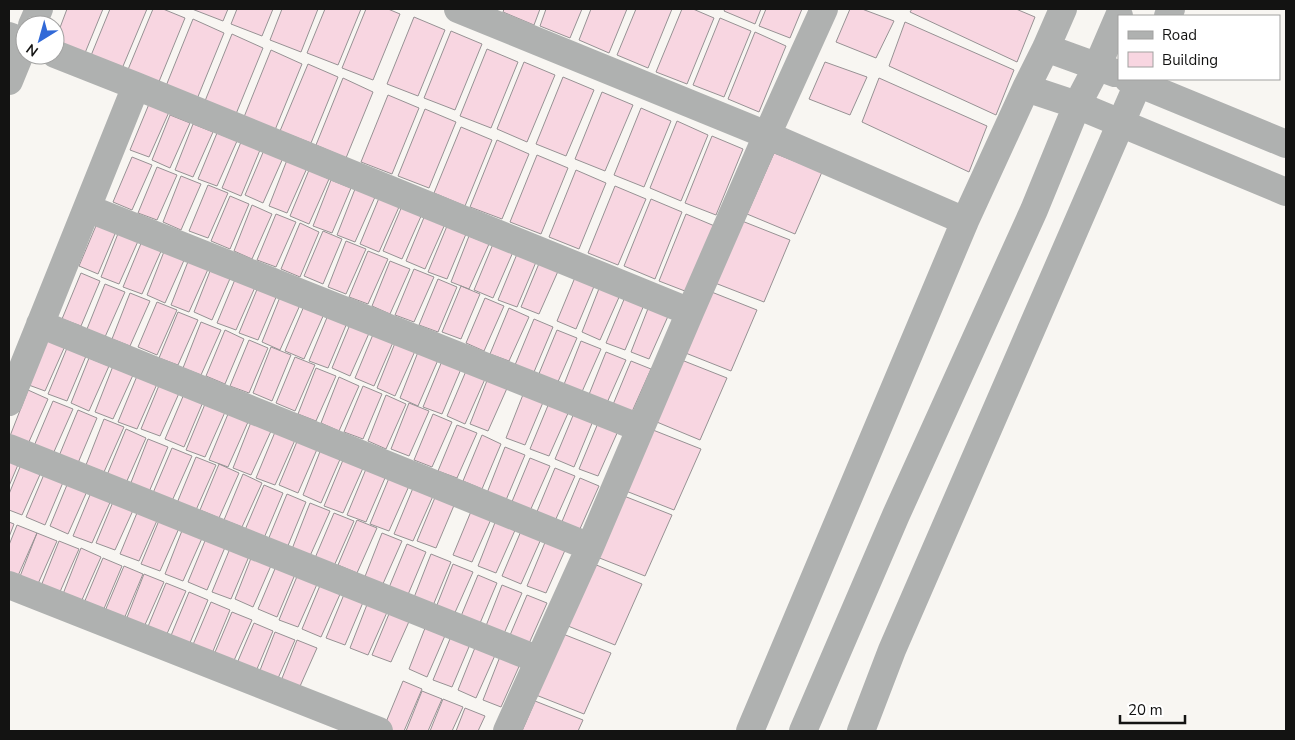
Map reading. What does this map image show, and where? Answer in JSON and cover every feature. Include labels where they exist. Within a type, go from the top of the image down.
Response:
[{"type":"street","points":[[458,9],[767,135],[965,221]]},
{"type":"street","points":[[507,731],[590,547],[690,312],[824,9]]},
{"type":"street","points":[[750,731],[965,221],[1063,9]]},
{"type":"street","points":[[1046,48],[1118,74]]},
{"type":"street","points":[[65,58],[690,312]]},
{"type":"street","points":[[9,81],[16,65]]},
{"type":"street","points":[[803,731],[896,515],[1034,210],[1077,105],[1118,80]]},
{"type":"street","points":[[861,731],[892,650],[1120,123],[1125,80]]},
{"type":"street","points":[[1134,80],[1286,144]]},
{"type":"street","points":[[9,402],[136,86]]},
{"type":"street","points":[[1026,88],[1077,105],[1286,192]]},
{"type":"street","points":[[87,208],[640,428]]},
{"type":"street","points":[[40,324],[590,547]]},
{"type":"street","points":[[9,448],[539,660]]},
{"type":"street","points":[[9,585],[379,731]]},
{"type":"building","points":[[67,9],[103,9],[85,53],[65,45],[65,15]]},
{"type":"building","points":[[110,9],[147,9],[121,71],[90,58]]},
{"type":"building","points":[[153,9],[163,9],[185,18],[158,84],[127,72]]},
{"type":"building","points":[[192,9],[228,9],[223,21]]},
{"type":"building","points":[[237,9],[273,9],[262,36],[231,24]]},
{"type":"building","points":[[282,9],[318,9],[301,52],[270,40]]},
{"type":"building","points":[[325,9],[361,9],[338,65],[307,53]]},
{"type":"building","points":[[366,9],[388,9],[400,14],[373,80],[342,68]]},
{"type":"building","points":[[504,9],[540,9],[534,25],[503,12]]},
{"type":"building","points":[[546,9],[582,9],[570,38],[540,26]]},
{"type":"building","points":[[591,9],[627,9],[609,53],[579,40]]},
{"type":"building","points":[[636,9],[672,9],[648,68],[617,55]]},
{"type":"building","points":[[682,9],[693,9],[714,18],[687,84],[656,72]]},
{"type":"building","points":[[725,9],[761,9],[755,24],[724,11]]},
{"type":"building","points":[[766,9],[802,9],[790,38],[759,26]]},
{"type":"building","points":[[850,9],[862,9],[894,21],[876,58],[836,42]]},
{"type":"building","points":[[912,9],[1016,9],[1035,17],[1017,62],[910,12]]},
{"type":"building","points":[[414,17],[445,30],[418,96],[387,84]]},
{"type":"building","points":[[720,18],[751,31],[724,97],[693,85]]},
{"type":"building","points":[[193,19],[224,33],[197,99],[166,86]]},
{"type":"building","points":[[905,22],[1014,70],[996,115],[889,66]]},
{"type":"building","points":[[451,31],[482,44],[455,110],[424,98]]},
{"type":"building","points":[[755,32],[786,46],[759,112],[728,99]]},
{"type":"building","points":[[232,34],[263,48],[236,114],[205,101]]},
{"type":"building","points":[[487,49],[518,62],[491,128],[460,116]]},
{"type":"building","points":[[271,50],[302,64],[275,130],[244,117]]},
{"type":"building","points":[[524,62],[555,75],[527,142],[497,129]]},
{"type":"building","points":[[825,62],[867,77],[850,115],[809,99]]},
{"type":"building","points":[[308,64],[338,77],[311,143],[280,131]]},
{"type":"building","points":[[563,77],[594,90],[566,156],[536,144]]},
{"type":"building","points":[[343,78],[373,92],[346,158],[316,145]]},
{"type":"building","points":[[879,78],[987,126],[969,172],[862,122]]},
{"type":"building","points":[[602,92],[633,105],[605,171],[575,159]]},
{"type":"building","points":[[388,95],[419,108],[392,174],[361,162]]},
{"type":"building","points":[[149,104],[169,112],[149,157],[130,150]]},
{"type":"building","points":[[641,108],[671,121],[644,187],[614,175]]},
{"type":"building","points":[[425,109],[456,122],[429,188],[398,176]]},
{"type":"building","points":[[170,115],[190,123],[170,168],[152,160]]},
{"type":"building","points":[[677,121],[708,135],[681,201],[650,188]]},
{"type":"building","points":[[193,124],[213,132],[193,177],[175,170]]},
{"type":"building","points":[[461,127],[492,140],[465,206],[434,193]]},
{"type":"building","points":[[217,133],[237,141],[217,186],[198,179]]},
{"type":"building","points":[[712,136],[743,149],[716,215],[685,203]]},
{"type":"building","points":[[497,140],[529,154],[502,219],[470,207]]},
{"type":"building","points":[[241,142],[260,150],[241,196],[222,188]]},
{"type":"building","points":[[264,150],[283,158],[263,203],[245,195]]},
{"type":"building","points":[[774,153],[822,172],[795,234],[747,214]]},
{"type":"building","points":[[537,155],[568,168],[541,234],[510,222]]},
{"type":"building","points":[[132,157],[152,165],[132,210],[113,202]]},
{"type":"building","points":[[287,160],[307,168],[287,213],[269,206]]},
{"type":"building","points":[[157,167],[177,175],[157,220],[138,213]]},
{"type":"building","points":[[309,170],[329,179],[309,224],[290,216]]},
{"type":"building","points":[[576,170],[606,183],[579,249],[549,237]]},
{"type":"building","points":[[181,176],[201,184],[181,230],[163,222]]},
{"type":"building","points":[[331,180],[351,188],[332,233],[313,226]]},
{"type":"building","points":[[208,185],[228,193],[208,238],[189,231]]},
{"type":"building","points":[[615,186],[646,199],[618,265],[588,253]]},
{"type":"building","points":[[355,189],[375,197],[355,242],[337,235]]},
{"type":"building","points":[[230,196],[249,204],[230,249],[211,241]]},
{"type":"building","points":[[379,198],[399,207],[379,252],[360,244]]},
{"type":"building","points":[[651,199],[682,212],[655,279],[624,266]]},
{"type":"building","points":[[252,205],[272,214],[252,259],[234,251]]},
{"type":"building","points":[[402,206],[422,214],[402,259],[383,251]]},
{"type":"building","points":[[276,214],[296,222],[276,267],[257,260]]},
{"type":"building","points":[[686,214],[717,227],[690,293],[659,281]]},
{"type":"building","points":[[425,215],[445,224],[425,269],[406,261]]},
{"type":"building","points":[[98,221],[117,229],[98,274],[79,266]]},
{"type":"building","points":[[742,221],[790,240],[764,302],[715,283]]},
{"type":"building","points":[[300,223],[319,232],[300,277],[281,269]]},
{"type":"building","points":[[447,226],[466,234],[447,279],[428,272]]},
{"type":"building","points":[[119,231],[139,239],[119,284],[101,277]]},
{"type":"building","points":[[323,231],[342,239],[323,284],[304,276]]},
{"type":"building","points":[[469,236],[489,244],[469,289],[451,282]]},
{"type":"building","points":[[142,241],[162,249],[142,294],[123,287]]},
{"type":"building","points":[[346,241],[366,249],[346,294],[328,287]]},
{"type":"building","points":[[493,244],[513,252],[493,298],[474,290]]},
{"type":"building","points":[[165,249],[185,258],[165,303],[147,295]]},
{"type":"building","points":[[368,251],[388,259],[368,304],[349,297]]},
{"type":"building","points":[[517,254],[536,262],[517,307],[498,300]]},
{"type":"building","points":[[189,259],[209,267],[189,312],[171,305]]},
{"type":"building","points":[[390,261],[410,269],[390,314],[372,306]]},
{"type":"building","points":[[540,261],[559,269],[539,314],[521,307]]},
{"type":"building","points":[[212,266],[232,274],[212,320],[194,312]]},
{"type":"building","points":[[414,269],[434,277],[414,322],[395,315]]},
{"type":"building","points":[[81,273],[100,281],[81,326],[62,319]]},
{"type":"building","points":[[576,275],[595,284],[576,329],[557,321]]},
{"type":"building","points":[[236,277],[256,285],[236,330],[217,323]]},
{"type":"building","points":[[438,279],[457,287],[438,332],[419,325]]},
{"type":"building","points":[[105,284],[125,292],[105,337],[87,329]]},
{"type":"building","points":[[461,286],[480,294],[461,339],[442,332]]},
{"type":"building","points":[[600,286],[620,295],[600,340],[582,332]]},
{"type":"building","points":[[258,287],[277,295],[258,340],[239,333]]},
{"type":"building","points":[[709,291],[757,310],[731,371],[683,352]]},
{"type":"building","points":[[130,293],[150,301],[130,346],[112,339]]},
{"type":"building","points":[[280,297],[300,305],[280,350],[262,342]]},
{"type":"building","points":[[625,297],[644,305],[625,350],[606,343]]},
{"type":"building","points":[[485,298],[504,306],[484,351],[466,343]]},
{"type":"building","points":[[157,302],[177,310],[157,355],[138,347]]},
{"type":"building","points":[[304,306],[324,314],[304,359],[285,351]]},
{"type":"building","points":[[649,306],[669,314],[649,359],[631,352]]},
{"type":"building","points":[[509,308],[529,317],[509,361],[490,354]]},
{"type":"building","points":[[178,312],[198,320],[178,365],[159,358]]},
{"type":"building","points":[[328,315],[347,323],[328,368],[309,361]]},
{"type":"building","points":[[534,319],[553,327],[534,372],[515,365]]},
{"type":"building","points":[[201,322],[221,330],[201,375],[183,368]]},
{"type":"building","points":[[351,322],[370,331],[350,376],[332,368]]},
{"type":"building","points":[[225,330],[244,339],[225,384],[206,376]]},
{"type":"building","points":[[557,330],[577,338],[557,384],[538,376]]},
{"type":"building","points":[[374,332],[394,340],[374,386],[355,378]]},
{"type":"building","points":[[45,338],[65,346],[45,391],[26,384]]},
{"type":"building","points":[[249,340],[268,348],[249,393],[230,386]]},
{"type":"building","points":[[581,341],[601,349],[581,394],[563,387]]},
{"type":"building","points":[[395,343],[415,351],[395,396],[377,388]]},
{"type":"building","points":[[271,347],[291,355],[272,401],[253,393]]},
{"type":"building","points":[[67,348],[86,356],[67,401],[48,394]]},
{"type":"building","points":[[418,352],[438,360],[418,406],[400,398]]},
{"type":"building","points":[[606,352],[626,360],[606,405],[588,397]]},
{"type":"building","points":[[295,357],[315,365],[295,411],[276,403]]},
{"type":"building","points":[[89,358],[109,366],[89,411],[71,403]]},
{"type":"building","points":[[679,359],[727,378],[700,440],[652,420]]},
{"type":"building","points":[[442,361],[461,369],[442,414],[423,407]]},
{"type":"building","points":[[631,361],[651,369],[631,414],[612,407]]},
{"type":"building","points":[[113,366],[133,375],[113,419],[95,412]]},
{"type":"building","points":[[316,368],[336,376],[316,421],[298,414]]},
{"type":"building","points":[[466,371],[485,379],[465,424],[447,416]]},
{"type":"building","points":[[137,376],[157,384],[137,429],[118,422]]},
{"type":"building","points":[[339,377],[359,386],[339,431],[321,423]]},
{"type":"building","points":[[488,378],[508,386],[488,431],[470,424]]},
{"type":"building","points":[[160,383],[180,391],[160,436],[141,429]]},
{"type":"building","points":[[363,386],[382,394],[363,439],[344,432]]},
{"type":"building","points":[[28,390],[48,399],[28,444],[10,436]]},
{"type":"building","points":[[524,392],[544,400],[525,445],[506,438]]},
{"type":"building","points":[[184,394],[203,402],[184,447],[165,439]]},
{"type":"building","points":[[386,395],[406,404],[386,449],[368,441]]},
{"type":"building","points":[[53,401],[73,409],[53,454],[34,446]]},
{"type":"building","points":[[409,403],[429,411],[409,456],[391,449]]},
{"type":"building","points":[[549,403],[569,411],[549,456],[530,449]]},
{"type":"building","points":[[205,404],[225,412],[205,457],[186,450]]},
{"type":"building","points":[[78,410],[97,418],[78,463],[59,456]]},
{"type":"building","points":[[574,413],[593,421],[574,467],[555,459]]},
{"type":"building","points":[[228,414],[248,422],[228,467],[209,460]]},
{"type":"building","points":[[433,414],[452,422],[432,467],[414,460]]},
{"type":"building","points":[[104,419],[124,427],[104,472],[86,465]]},
{"type":"building","points":[[251,422],[271,431],[251,475],[233,468]]},
{"type":"building","points":[[598,423],[618,431],[598,476],[579,469]]},
{"type":"building","points":[[457,425],[477,433],[457,478],[438,471]]},
{"type":"building","points":[[126,429],[146,438],[126,483],[107,475]]},
{"type":"building","points":[[653,430],[701,449],[674,510],[626,491]]},
{"type":"building","points":[[275,432],[295,440],[275,485],[256,478]]},
{"type":"building","points":[[482,435],[501,444],[482,489],[463,481]]},
{"type":"building","points":[[148,439],[168,447],[149,492],[130,485]]},
{"type":"building","points":[[298,439],[318,447],[298,493],[279,485]]},
{"type":"building","points":[[505,447],[525,455],[506,500],[487,493]]},
{"type":"building","points":[[172,448],[192,456],[172,501],[153,493]]},
{"type":"building","points":[[321,449],[341,457],[321,503],[303,495]]},
{"type":"building","points":[[9,455],[20,460],[9,486]]},
{"type":"building","points":[[196,457],[216,465],[196,510],[177,503]]},
{"type":"building","points":[[530,458],[550,466],[530,511],[511,504]]},
{"type":"building","points":[[343,460],[363,468],[343,513],[324,506]]},
{"type":"building","points":[[22,462],[42,470],[22,515],[9,510],[9,494]]},
{"type":"building","points":[[219,464],[239,473],[219,518],[200,510]]},
{"type":"building","points":[[555,468],[575,476],[555,521],[536,514]]},
{"type":"building","points":[[366,469],[385,478],[366,522],[347,515]]},
{"type":"building","points":[[45,472],[64,480],[45,525],[26,517]]},
{"type":"building","points":[[243,474],[262,483],[242,527],[224,520]]},
{"type":"building","points":[[389,478],[409,486],[389,531],[370,524]]},
{"type":"building","points":[[580,478],[599,486],[579,531],[561,524]]},
{"type":"building","points":[[69,480],[88,489],[68,534],[50,526]]},
{"type":"building","points":[[264,485],[283,493],[264,538],[245,530]]},
{"type":"building","points":[[413,488],[433,496],[413,541],[394,534]]},
{"type":"building","points":[[92,490],[112,498],[92,543],[73,536]]},
{"type":"building","points":[[287,494],[306,502],[287,548],[268,540]]},
{"type":"building","points":[[436,495],[455,503],[436,548],[417,541]]},
{"type":"building","points":[[624,496],[672,515],[645,576],[597,557]]},
{"type":"building","points":[[115,497],[135,506],[115,550],[96,543]]},
{"type":"building","points":[[310,503],[330,511],[310,556],[292,549]]},
{"type":"building","points":[[139,508],[159,516],[139,561],[120,554]]},
{"type":"building","points":[[472,509],[492,517],[472,562],[453,555]]},
{"type":"building","points":[[334,513],[354,521],[334,566],[315,558]]},
{"type":"building","points":[[160,518],[180,526],[160,571],[141,564]]},
{"type":"building","points":[[357,520],[377,528],[357,573],[338,565]]},
{"type":"building","points":[[496,520],[516,528],[496,573],[478,566]]},
{"type":"building","points":[[9,522],[14,524],[9,537]]},
{"type":"building","points":[[17,525],[37,533],[17,578],[9,575],[9,545]]},
{"type":"building","points":[[183,528],[203,536],[183,581],[165,574]]},
{"type":"building","points":[[521,531],[541,539],[521,584],[502,576]]},
{"type":"building","points":[[37,533],[57,541],[37,586],[19,579]]},
{"type":"building","points":[[382,533],[402,541],[382,586],[364,579]]},
{"type":"building","points":[[207,536],[226,545],[207,590],[188,582]]},
{"type":"building","points":[[546,540],[566,548],[546,593],[527,586]]},
{"type":"building","points":[[59,541],[79,549],[59,594],[41,586]]},
{"type":"building","points":[[407,544],[426,552],[407,597],[388,590]]},
{"type":"building","points":[[231,546],[250,554],[231,599],[212,592]]},
{"type":"building","points":[[81,548],[101,557],[81,602],[63,594]]},
{"type":"building","points":[[253,553],[273,561],[253,607],[235,599]]},
{"type":"building","points":[[431,554],[451,562],[432,608],[413,600]]},
{"type":"building","points":[[103,558],[122,566],[103,611],[84,603]]},
{"type":"building","points":[[277,564],[296,572],[277,617],[258,609]]},
{"type":"building","points":[[453,564],[473,572],[453,617],[435,610]]},
{"type":"building","points":[[594,564],[642,584],[615,645],[568,626]]},
{"type":"building","points":[[124,566],[143,574],[124,619],[105,611]]},
{"type":"building","points":[[144,574],[164,582],[144,627],[126,620]]},
{"type":"building","points":[[298,574],[318,582],[298,627],[279,620]]},
{"type":"building","points":[[478,575],[497,583],[478,628],[459,621]]},
{"type":"building","points":[[166,583],[186,591],[166,636],[147,629]]},
{"type":"building","points":[[321,583],[341,592],[321,637],[302,629]]},
{"type":"building","points":[[502,585],[522,593],[502,638],[484,631]]},
{"type":"building","points":[[189,592],[208,600],[189,645],[170,638]]},
{"type":"building","points":[[345,592],[364,600],[345,645],[326,638]]},
{"type":"building","points":[[527,595],[547,603],[527,648],[508,640]]},
{"type":"building","points":[[211,602],[230,610],[211,656],[192,647]]},
{"type":"building","points":[[368,602],[388,610],[368,655],[350,648]]},
{"type":"building","points":[[391,609],[411,617],[391,662],[372,655]]},
{"type":"building","points":[[232,612],[252,620],[232,665],[213,657]]},
{"type":"building","points":[[254,623],[273,631],[254,676],[235,668]]},
{"type":"building","points":[[427,623],[447,631],[427,677],[409,669]]},
{"type":"building","points":[[275,632],[295,640],[275,685],[257,678]]},
{"type":"building","points":[[452,634],[471,642],[452,687],[433,680]]},
{"type":"building","points":[[563,634],[611,653],[584,714],[536,695]]},
{"type":"building","points":[[297,640],[317,648],[297,693],[279,686]]},
{"type":"building","points":[[476,645],[496,653],[476,698],[458,690]]},
{"type":"building","points":[[501,654],[521,662],[501,707],[483,700]]},
{"type":"building","points":[[403,681],[422,689],[404,731],[394,731],[384,727]]},
{"type":"building","points":[[422,691],[442,699],[428,731],[406,731]]},
{"type":"building","points":[[443,699],[463,707],[452,731],[430,731]]},
{"type":"building","points":[[535,701],[583,720],[578,731],[522,731]]},
{"type":"building","points":[[465,708],[485,716],[478,731],[456,731]]}]
